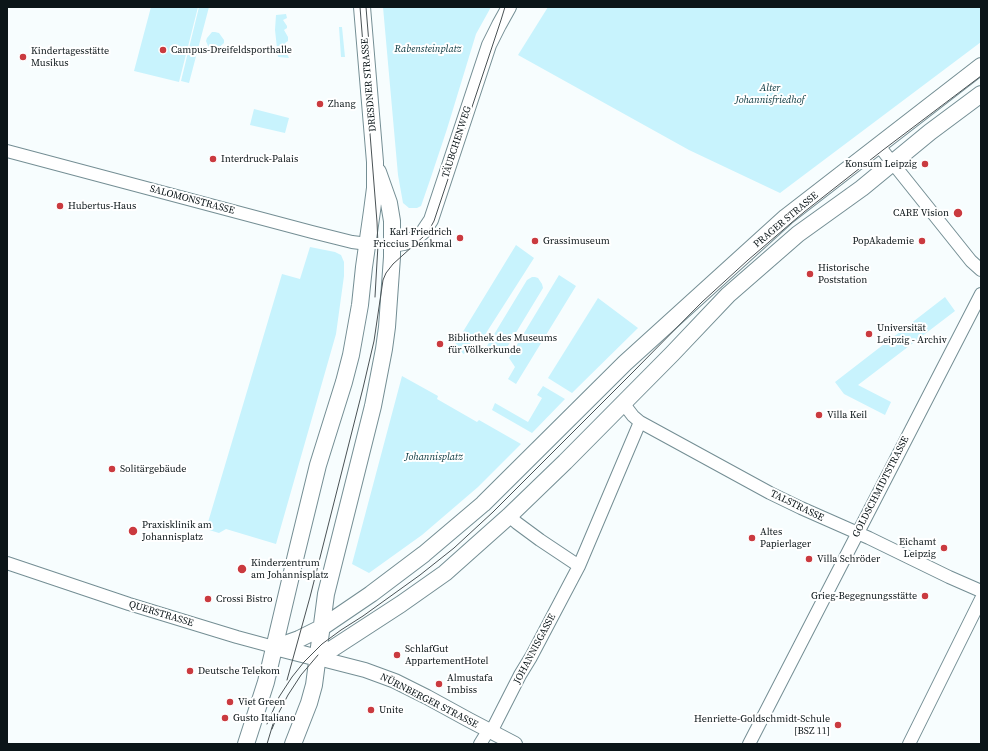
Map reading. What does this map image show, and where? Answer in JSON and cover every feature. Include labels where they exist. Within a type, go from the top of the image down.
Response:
[{"type":"main road","name":"DRESDNER STRASSE","points":[[321,628],[326,594],[379,379],[387,327],[392,266],[379,245],[375,188],[375,162],[362,7]]},
{"type":"main road","name":"PRAGER STRASSE","points":[[321,628],[371,594],[424,554],[484,504],[641,348],[786,217],[981,66]]},
{"type":"main road","name":"PRAGER STRASSE","points":[[623,403],[728,295],[798,234],[861,189],[930,132],[981,94]]},
{"type":"main road","name":"DRESDNER STRASSE","points":[[375,162],[391,209],[392,221],[379,245]]},
{"type":"main road","points":[[246,744],[263,693],[318,465],[344,382],[351,355],[360,306],[379,245]]},
{"type":"main road","points":[[318,658],[437,579],[509,516],[623,403]]},
{"type":"main road","points":[[274,647],[299,639],[321,628]]},
{"type":"main road","points":[[293,744],[309,703],[314,685],[321,628]]},
{"type":"main road","name":"QUERSTRASSE","points":[[274,647],[318,658]]},
{"type":"street","name":"TÄUBCHENWEG","points":[[379,245],[404,243],[416,238],[423,232],[431,220],[489,45],[509,7]]},
{"type":"street","points":[[879,146],[966,255],[981,270]]},
{"type":"street","name":"SALOMONSTRASSE","points":[[7,151],[312,232],[352,242],[379,245]]},
{"type":"street","name":"GOLDSCHMIDTSTRASSE","points":[[748,744],[981,294]]},
{"type":"street","name":"TALSTRASSE","points":[[623,403],[640,422],[770,493],[981,591]]},
{"type":"street","points":[[509,516],[534,536],[580,566],[640,422]]},
{"type":"street","name":"QUERSTRASSE","points":[[7,563],[129,604],[274,647]]},
{"type":"street","name":"JOHANNISGASSE","points":[[480,744],[490,731],[580,566]]},
{"type":"street","points":[[910,744],[981,599]]},
{"type":"street","name":"NÜRNBERGER STRASSE","points":[[318,658],[365,670],[391,679],[515,744]]},
{"type":"green space","name":"Campus-Dreifeldsporthalle","points":[[151,7],[198,7],[179,82],[134,71]]},
{"type":"green space","points":[[199,7],[209,7],[189,83],[181,81]]},
{"type":"green space","name":"Rabensteinplatz","points":[[383,7],[491,7],[476,34],[429,183],[421,206],[417,208],[409,208],[403,203],[398,175]]},
{"type":"green space","name":"Alter Johannisfriedhof","points":[[548,7],[981,7],[981,42],[780,193],[689,150],[518,55]]},
{"type":"green space","points":[[286,14],[287,18],[283,20],[287,26],[284,30],[288,37],[288,41],[285,43],[289,48],[286,52],[289,58],[278,57],[275,30],[276,15]]},
{"type":"green space","points":[[339,27],[342,27],[345,57],[341,57]]},
{"type":"green space","points":[[212,32],[219,33],[224,40],[224,43],[217,49],[212,49],[208,46],[206,41]]},
{"type":"green space","points":[[254,109],[289,118],[285,133],[250,125]]},
{"type":"green space","points":[[516,245],[534,258],[481,341],[473,339],[464,354],[453,348]]},
{"type":"green space","points":[[310,247],[335,252],[341,255],[344,262],[344,276],[336,334],[276,544],[226,529],[219,533],[206,529],[282,274],[300,279]]},
{"type":"green space","points":[[559,275],[576,286],[516,384],[508,379],[515,367],[509,358]]},
{"type":"green space","points":[[532,277],[538,278],[543,288],[503,354],[487,346],[527,280]]},
{"type":"green space","points":[[945,297],[955,311],[858,385],[891,402],[885,415],[844,394],[835,382]]},
{"type":"green space","points":[[598,298],[638,328],[572,393],[548,378]]},
{"type":"green space","name":"Johannisplatz","points":[[402,376],[438,396],[437,399],[477,422],[479,420],[521,444],[478,487],[422,535],[369,573],[352,564]]},
{"type":"green space","points":[[543,386],[565,399],[532,433],[492,410],[495,403],[528,422],[542,398],[537,395]]},
{"type":"tram line","points":[[360,7],[377,222],[378,245],[375,297]]},
{"type":"tram line","points":[[366,7],[371,68]]},
{"type":"tram line","points":[[287,680],[310,597],[363,388],[374,341],[383,280],[393,264],[423,237],[434,221],[505,7]]},
{"type":"tram line","points":[[267,724],[279,697],[292,677],[304,662],[322,644],[420,575],[454,548],[493,512],[702,302],[748,260],[804,212],[981,76]]},
{"type":"tram line","points":[[272,729],[288,695],[301,675],[318,655]]},
{"type":"tram line","points":[[267,744],[273,724]]},
{"type":"place","name":"Campus-Dreifeldsporthalle","points":[[163,50]]},
{"type":"place","name":"Kindertagesstätte Musikus","points":[[23,57]]},
{"type":"place","name":"Zhang","points":[[320,104]]},
{"type":"place","name":"Interdruck-Palais","points":[[213,159]]},
{"type":"place","name":"Konsum Leipzig","points":[[925,164]]},
{"type":"place","name":"Hubertus-Haus","points":[[60,206]]},
{"type":"place","name":"CARE Vision","points":[[958,213]]},
{"type":"place","name":"Karl Friedrich Friccius Denkmal","points":[[460,238]]},
{"type":"place","name":"Grassimuseum","points":[[535,241]]},
{"type":"place","name":"PopAkademie","points":[[922,241]]},
{"type":"place","name":"Historische Poststation","points":[[810,274]]},
{"type":"place","name":"Universität Leipzig - Archiv","points":[[869,334]]},
{"type":"place","name":"Bibliothek des Museums für Völkerkunde","points":[[440,344]]},
{"type":"place","name":"Villa Keil","points":[[819,415]]},
{"type":"place","name":"Solitärgebäude","points":[[112,469]]},
{"type":"place","name":"Praxisklinik am Johannisplatz","points":[[133,531]]},
{"type":"place","name":"Altes Papierlager","points":[[752,538]]},
{"type":"place","name":"Eichamt Leipzig","points":[[944,548]]},
{"type":"place","name":"Villa Schröder","points":[[809,559]]},
{"type":"place","name":"Kinderzentrum am Johannisplatz","points":[[242,569]]},
{"type":"place","name":"Grieg-Begegnungsstätte","points":[[925,596]]},
{"type":"place","name":"Crossi Bistro","points":[[208,599]]},
{"type":"place","name":"SchlafGut AppartementHotel","points":[[397,655]]},
{"type":"place","name":"Deutsche Telekom","points":[[190,671]]},
{"type":"place","name":"Almustafa Imbiss","points":[[439,684]]},
{"type":"place","name":"Viet Green","points":[[230,702]]},
{"type":"place","name":"Unite","points":[[371,710]]},
{"type":"place","name":"Gusto Italiano","points":[[225,718]]},
{"type":"place","name":"Henriette-Goldschmidt-Schule [BSZ 11]","points":[[838,725]]}]
